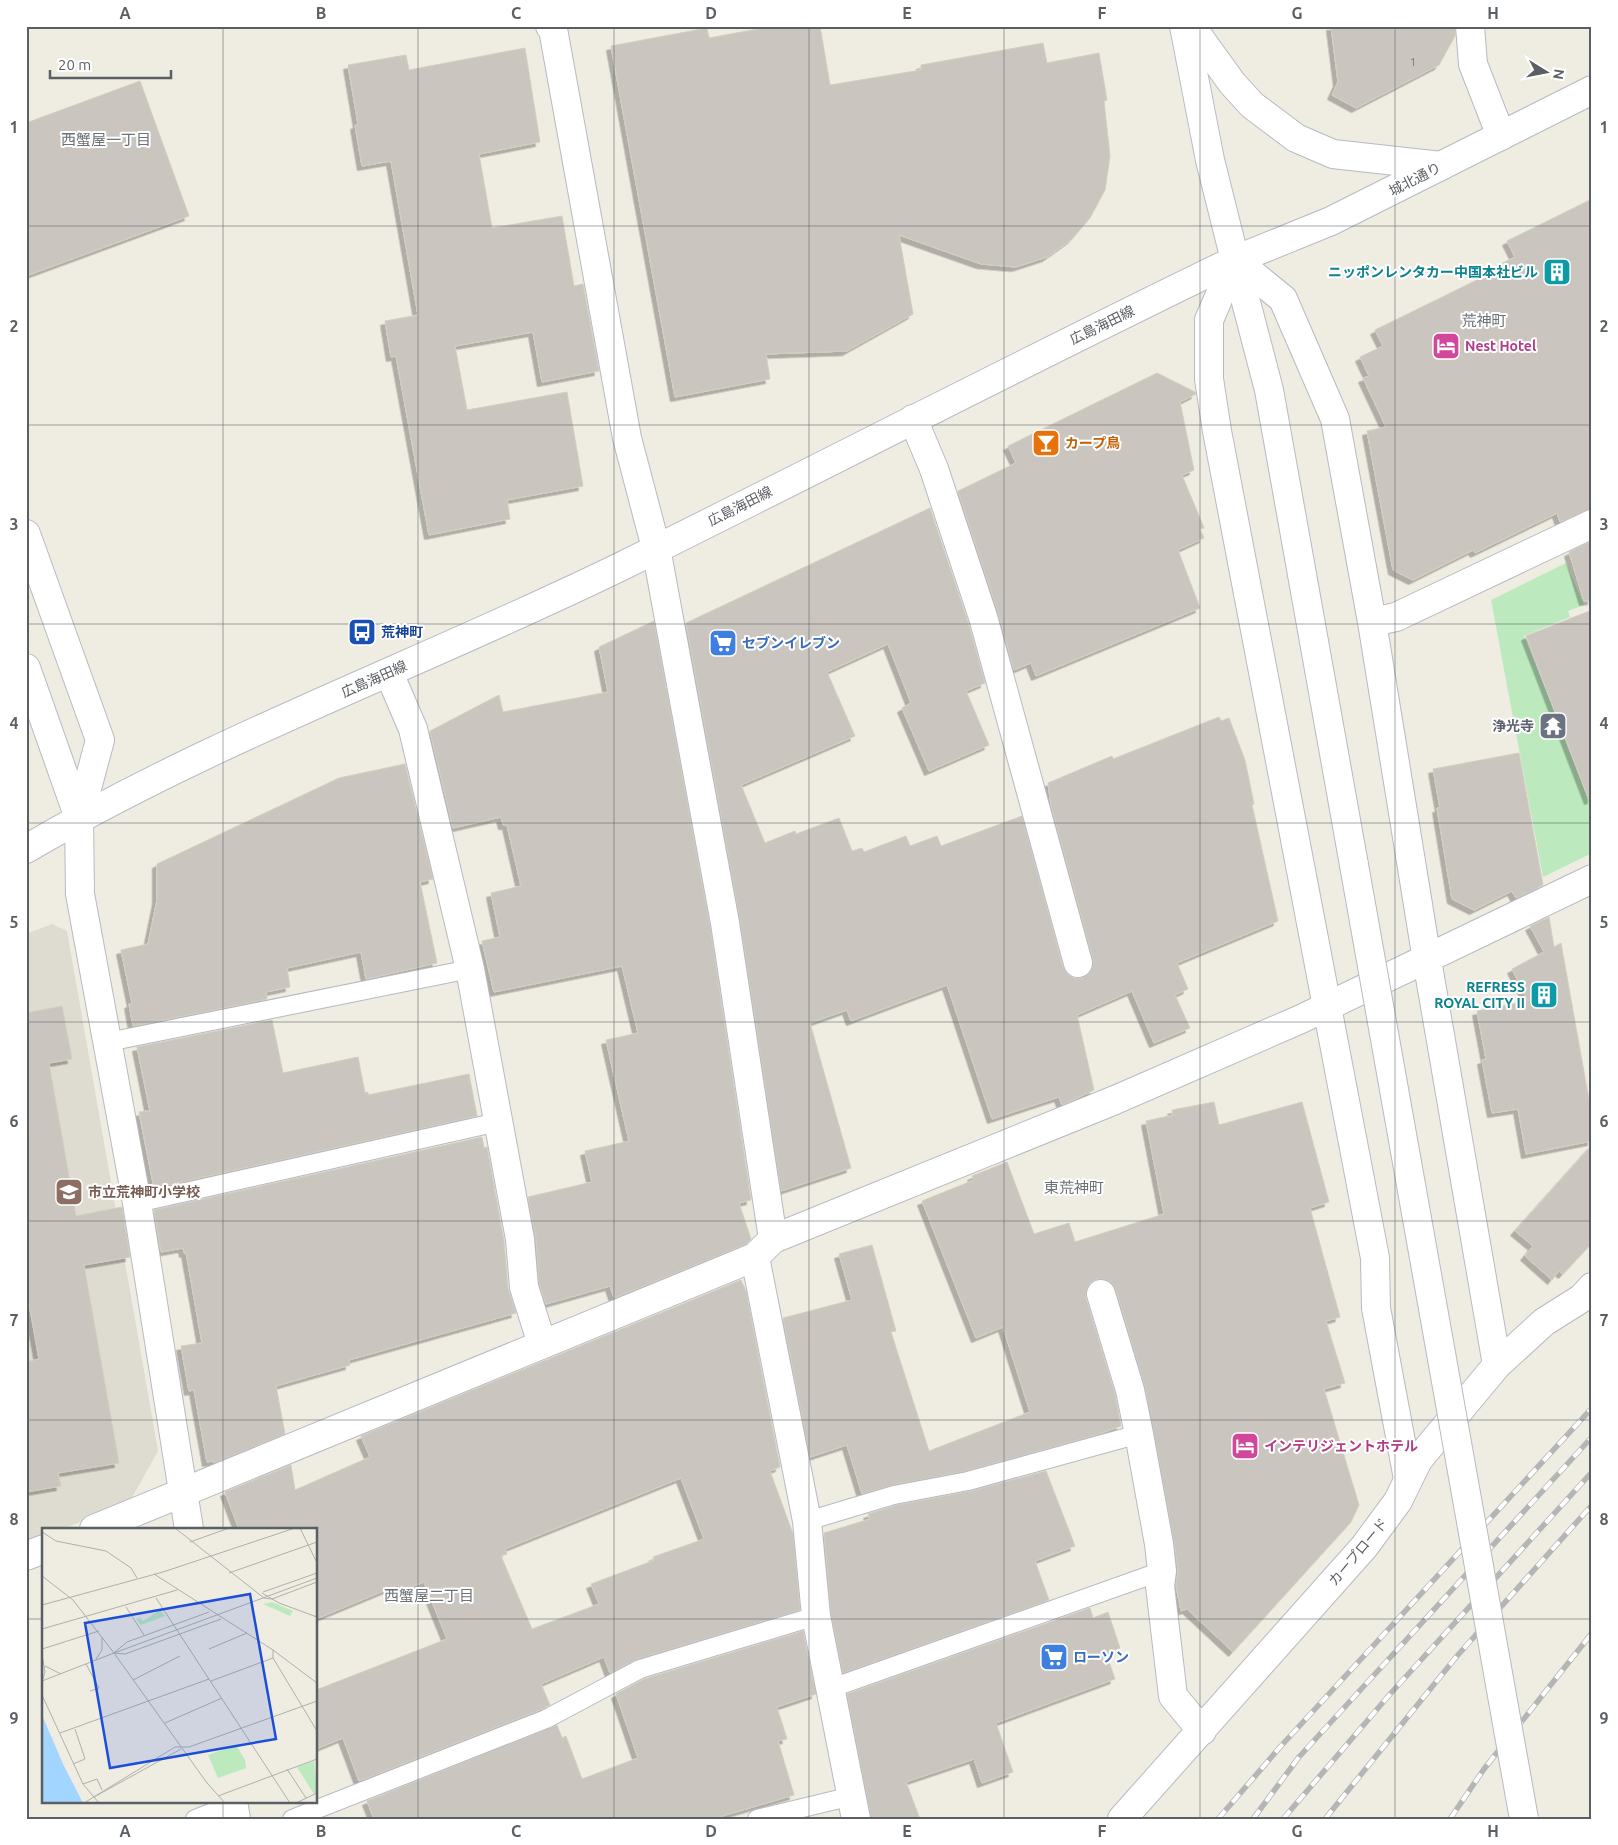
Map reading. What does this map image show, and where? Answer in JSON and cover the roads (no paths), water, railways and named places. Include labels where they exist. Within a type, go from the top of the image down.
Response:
[{"type":"street","points":[[550,26],[553,29],[627,438],[656,548],[725,923],[764,1248],[807,1520],[816,1616],[832,1688],[854,1808]]},
{"type":"street","points":[[1184,26],[1210,160],[1270,390],[1524,1819]]},
{"type":"street","points":[[1191,26],[1232,84],[1252,106],[1296,138],[1333,154],[1441,166]]},
{"type":"street","points":[[1470,26],[1473,64],[1502,136]]},
{"type":"street","name":"城北通り","points":[[1235,260],[1331,221],[1592,90]]},
{"type":"street","points":[[1235,260],[1284,299],[1335,419],[1372,622],[1427,960],[1497,1365]]},
{"type":"street","points":[[1235,260],[1209,320],[1209,380],[1217,431],[1375,1258],[1376,1308],[1408,1479]]},
{"type":"street","name":"広島海田線","points":[[26,850],[79,818],[228,743],[389,673],[656,548],[1235,260]]},
{"type":"street","points":[[913,419],[934,469],[983,617],[1078,963]]},
{"type":"street","points":[[1372,622],[1396,617],[1592,524]]},
{"type":"street","points":[[26,534],[100,740],[79,818],[80,894],[137,1203],[189,1528]]},
{"type":"street","points":[[26,668],[79,818]]},
{"type":"street","points":[[389,673],[413,729],[470,968],[520,1238],[524,1287],[542,1344]]},
{"type":"street","points":[[96,1528],[542,1344],[1115,1100],[1327,1007],[1592,880]]},
{"type":"street","name":"カープロード","points":[[1122,1819],[1364,1547],[1398,1501],[1418,1460],[1431,1442],[1497,1365],[1544,1322],[1582,1298],[1592,1287]]},
{"type":"street","points":[[1101,1294],[1130,1390],[1139,1434],[1162,1571],[1160,1586],[1173,1696],[1202,1731]]},
{"type":"street","points":[[26,1556],[42,1550]]},
{"type":"lane","points":[[108,1042],[470,968]]},
{"type":"lane","points":[[137,1203],[498,1122]]},
{"type":"lane","points":[[807,1520],[894,1495],[968,1481],[1139,1434]]},
{"type":"lane","points":[[832,1688],[1162,1571]]},
{"type":"lane","points":[[292,1819],[546,1719],[640,1669],[816,1616]]},
{"type":"lane","points":[[195,1819],[234,1808]]},
{"type":"lane","points":[[757,1819],[854,1808]]},
{"type":"railway","points":[[1218,1819],[1281,1746],[1592,1408]]},
{"type":"railway","points":[[1253,1819],[1299,1757],[1592,1437]]},
{"type":"railway","points":[[1283,1819],[1391,1693],[1592,1472]]},
{"type":"railway","points":[[1325,1819],[1457,1656],[1592,1505]]},
{"type":"railway","points":[[1450,1819],[1484,1769],[1592,1633]]},
{"type":"place","name":"ニッポンレンタカー中国本社ビル","points":[[1557,272]]},
{"type":"place","name":"Nest Hotel","points":[[1446,346]]},
{"type":"place","name":"カープ鳥","points":[[1046,443]]},
{"type":"place","name":"荒神町","points":[[362,632]]},
{"type":"place","name":"セブンイレブン","points":[[723,643]]},
{"type":"place","name":"浄光寺","points":[[1553,726]]},
{"type":"place","name":"REFRESS ROYAL CITY II","points":[[1544,995]]},
{"type":"place","name":"市立荒神町小学校","points":[[69,1192]]},
{"type":"place","name":"インテリジェントホテル","points":[[1245,1446]]},
{"type":"place","name":"ローソン","points":[[1054,1657]]},
{"type":"district","name":"西蟹屋一丁目","points":[[106,140]]},
{"type":"district","name":"荒神町","points":[[1484,321]]},
{"type":"district","name":"東荒神町","points":[[1074,1188]]},
{"type":"district","name":"西蟹屋二丁目","points":[[429,1596]]}]
